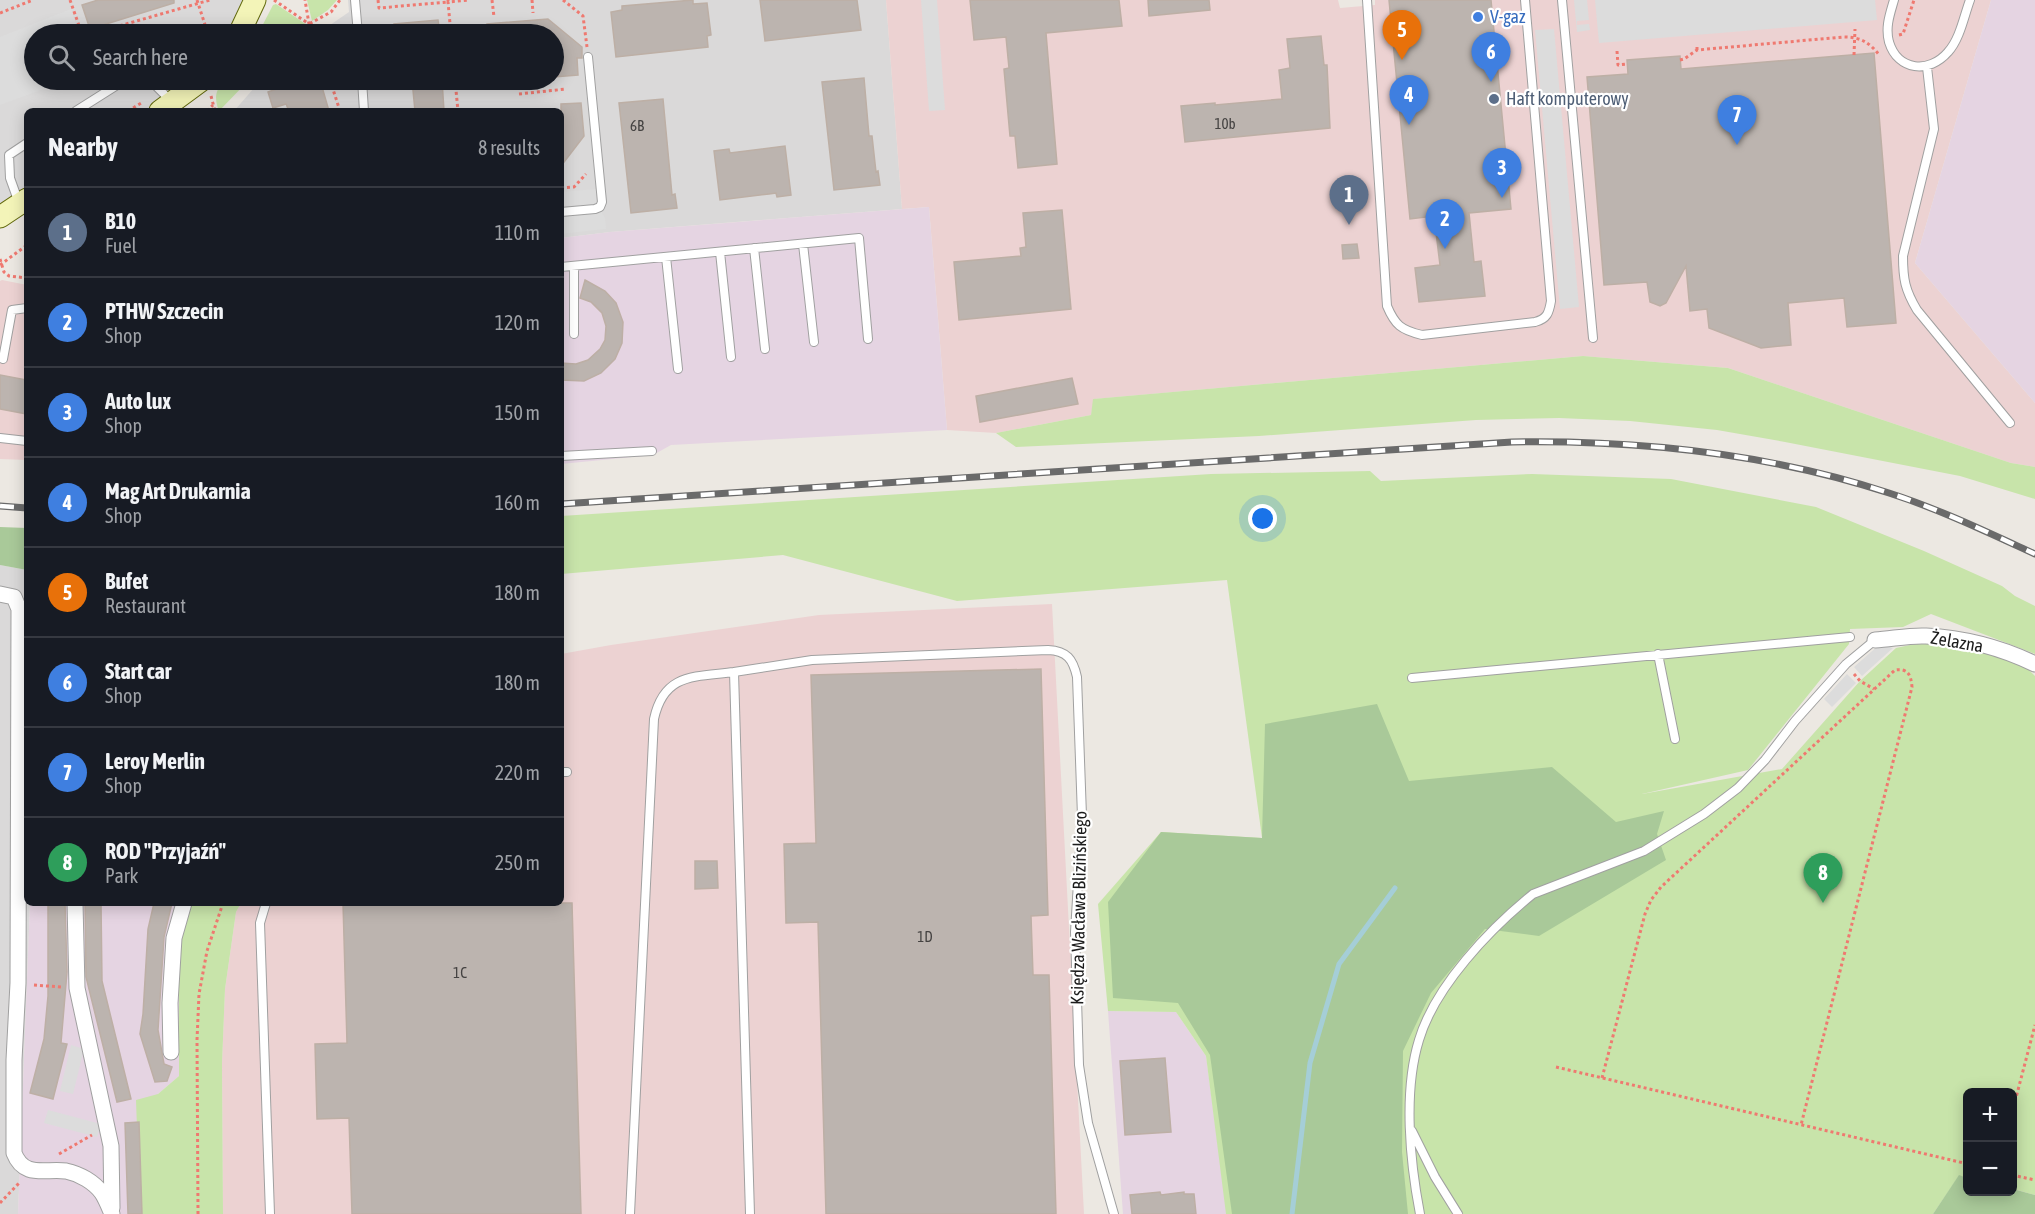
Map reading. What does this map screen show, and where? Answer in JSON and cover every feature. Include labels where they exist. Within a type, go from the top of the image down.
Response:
[{"type":"street","points":[[244,24],[255,0]]},
{"type":"street","points":[[166,107],[189,90]]},
{"type":"street","points":[[0,217],[23,202]]},
{"type":"street","points":[[0,594],[14,597],[23,628],[14,1153],[17,1162],[27,1169],[67,1172],[87,1179],[102,1192],[112,1214]]},
{"type":"street","name":"Żelazna","points":[[1875,640],[1925,635],[1985,645],[2035,664]]},
{"type":"street","points":[[75,906],[77,988],[111,1146],[112,1214]]},
{"type":"street","points":[[171,1052],[170,1003],[174,938],[183,906]]},
{"type":"lane","points":[[356,0],[357,24]]},
{"type":"lane","points":[[1368,0],[1388,306],[1393,320],[1407,331],[1422,335],[1535,322],[1544,320],[1550,312],[1551,301],[1525,0]]},
{"type":"lane","points":[[1563,0],[1593,338]]},
{"type":"lane","points":[[1894,0],[1887,27],[1891,46],[1897,55],[1915,67],[1927,67],[1939,60],[1953,46],[1968,0]]},
{"type":"lane","points":[[564,213],[595,209],[600,207],[602,202],[588,57]]},
{"type":"lane","points":[[1927,67],[1934,129],[1903,256],[1903,277],[1909,296],[1917,310],[2010,423]]},
{"type":"lane","points":[[81,108],[109,90]]},
{"type":"lane","points":[[156,90],[166,107]]},
{"type":"lane","points":[[363,90],[364,108]]},
{"type":"lane","points":[[23,202],[10,178],[9,155],[24,145]]},
{"type":"lane","points":[[564,267],[859,238],[868,339]]},
{"type":"lane","points":[[803,244],[814,342]]},
{"type":"lane","points":[[754,248],[765,349]]},
{"type":"lane","points":[[720,252],[730,357]]},
{"type":"lane","points":[[666,257],[678,369]]},
{"type":"lane","points":[[574,266],[574,334]]},
{"type":"lane","points":[[3,359],[12,310],[24,308]]},
{"type":"lane","points":[[0,438],[24,441]]},
{"type":"lane","points":[[564,456],[652,451]]},
{"type":"lane","points":[[1412,678],[1850,638]]},
{"type":"lane","points":[[1420,1214],[1413,1174],[1410,1127],[1418,1041],[1434,1006],[1464,961],[1533,894],[1644,851],[1704,814],[1738,788],[1765,760],[1795,721],[1846,664],[1875,640]]},
{"type":"lane","name":"Księdza Wacława Blizińskiego","points":[[734,672],[812,660],[1048,650],[1063,652],[1074,665],[1077,677],[1082,844],[1075,932],[1079,1065],[1088,1123],[1114,1214]]},
{"type":"lane","points":[[1658,654],[1675,739]]},
{"type":"lane","points":[[630,1214],[654,719],[660,697],[676,682],[734,672],[750,1214]]},
{"type":"lane","points":[[265,906],[260,923],[270,1214]]},
{"type":"lane","points":[[1410,1127],[1435,1177],[1458,1214]]},
{"type":"path","points":[[0,13],[33,0]]},
{"type":"path","points":[[70,0],[78,24]]},
{"type":"path","points":[[124,24],[210,0]]},
{"type":"path","points":[[273,0],[309,24]]},
{"type":"path","points":[[305,0],[309,24]]},
{"type":"path","points":[[309,24],[331,12],[340,0]]},
{"type":"path","points":[[378,0],[379,8],[469,0]]},
{"type":"path","points":[[492,0],[494,17]]},
{"type":"path","points":[[532,0],[533,13]]},
{"type":"path","points":[[562,0],[583,16],[588,57]]},
{"type":"path","points":[[448,1],[450,24]]},
{"type":"path","points":[[198,2],[205,24]]},
{"type":"path","points":[[1854,55],[1855,29]]},
{"type":"path","points":[[1680,60],[1696,50],[1854,37],[1868,42],[1885,62]]},
{"type":"path","points":[[1696,50],[1697,44]]},
{"type":"path","points":[[1617,51],[1618,65],[1627,64]]},
{"type":"path","points":[[333,90],[339,108]]},
{"type":"path","points":[[456,90],[458,108]]},
{"type":"path","points":[[519,94],[557,90]]},
{"type":"path","points":[[564,188],[574,187],[598,161]]},
{"type":"path","points":[[1,264],[24,247]]},
{"type":"path","points":[[0,259],[4,272],[9,276],[24,278]]},
{"type":"path","points":[[1602,1078],[1645,914],[1651,900],[1661,887],[1874,689],[1895,670],[1902,669],[1908,672],[1912,687],[1801,1125]]},
{"type":"path","points":[[1860,681],[1874,689]]},
{"type":"path","points":[[198,1214],[199,994],[207,951],[222,906]]},
{"type":"path","points":[[48,986],[65,987]]},
{"type":"path","points":[[2017,1097],[2035,1025]]},
{"type":"path","points":[[1556,1067],[1963,1163]]},
{"type":"path","points":[[2017,1176],[2035,1180]]},
{"type":"shaded area","points":[[0,0],[248,0],[237,24],[24,24],[24,90],[175,90],[149,108],[24,108],[24,192],[0,210]]},
{"type":"shaded area","points":[[348,0],[886,0],[902,209],[564,238],[564,108],[237,108],[252,90],[564,90],[564,24],[332,24],[349,12]]},
{"type":"shaded area","points":[[886,0],[1338,0],[1340,8],[1375,5],[1375,0],[1991,0],[1915,263],[2035,403],[2035,467],[2011,463],[1728,368],[1583,356],[1094,399],[1091,415],[996,433],[947,430],[929,207],[902,209]]},
{"type":"shaded area","points":[[921,0],[937,0],[945,110],[929,111]]},
{"type":"shaded area","points":[[1574,0],[1587,0],[1589,20],[1577,21],[1577,25],[1589,24],[1590,30],[1577,32]]},
{"type":"shaded area","points":[[1595,0],[1875,0],[1877,20],[1599,43]]},
{"type":"shaded area","points":[[1991,0],[2035,0],[2035,403],[1915,263]]},
{"type":"shaded area","points":[[71,9],[76,24],[33,24]]},
{"type":"shaded area","points":[[24,28],[24,90],[41,90],[0,105],[0,37]]},
{"type":"shaded area","points":[[1554,29],[1579,307],[1560,309],[1535,30]]},
{"type":"shaded area","points":[[596,189],[596,202],[605,218],[606,229],[564,234],[564,192]]},
{"type":"shaded area","points":[[929,207],[947,430],[671,445],[653,455],[564,464],[564,238]]},
{"type":"shaded area","points":[[0,281],[24,284],[24,460],[0,459]]},
{"type":"shaded area","points":[[0,565],[24,569],[24,906],[30,906],[18,1214],[0,1214]]},
{"type":"shaded area","points":[[1052,604],[1084,1214],[223,1214],[222,1064],[225,989],[236,912],[239,906],[564,906],[564,653],[819,615]]},
{"type":"shaded area","points":[[1880,644],[1893,648],[1862,676],[1854,667]]},
{"type":"shaded area","points":[[1847,674],[1856,683],[1832,707],[1824,699]]},
{"type":"shaded area","points":[[30,906],[188,906],[179,941],[179,1076],[158,1094],[140,1214],[18,1214]]},
{"type":"shaded area","points":[[1108,1011],[1176,1012],[1206,1056],[1227,1214],[1123,1214]]},
{"type":"shaded area","points":[[71,1045],[84,1049],[73,1094],[60,1091]]},
{"type":"shaded area","points":[[48,1110],[101,1124],[97,1137],[44,1123]]},
{"type":"green space","points":[[307,0],[337,0],[328,10],[312,21]]},
{"type":"green space","points":[[276,4],[306,24],[263,24],[273,5]]},
{"type":"green space","points":[[218,90],[239,90],[222,108],[218,108]]},
{"type":"green space","points":[[1583,356],[1728,368],[2011,463],[2035,467],[2035,499],[1960,476],[1785,442],[1717,430],[1630,421],[1559,418],[1476,420],[1259,436],[1016,447],[996,433],[1091,415],[1093,399]]},
{"type":"green space","points":[[1370,471],[1381,481],[1532,474],[1671,479],[1816,507],[2002,586],[2015,596],[2035,606],[2035,654],[1931,614],[1903,627],[1850,629],[1849,644],[1748,770],[1642,794],[1782,769],[1860,681],[1896,648],[1924,642],[2002,657],[2028,669],[2035,676],[2035,1195],[2017,1190],[2017,1088],[1963,1088],[1963,1177],[1959,1176],[1933,1214],[1226,1214],[1206,1056],[1176,1012],[1108,1011],[1098,904],[1161,832],[1262,838],[1227,580],[957,601],[783,555],[564,574],[564,516],[1211,474]]},
{"type":"green space","points":[[0,527],[24,528],[24,569],[0,565]]},
{"type":"green space","points":[[1377,704],[1409,781],[1552,767],[1616,822],[1664,811],[1657,834],[1666,860],[1539,936],[1485,929],[1431,993],[1403,1051],[1402,1152],[1408,1214],[1232,1214],[1210,1055],[1178,1003],[1113,998],[1108,902],[1161,832],[1262,838],[1265,724]]},
{"type":"green space","points":[[188,906],[239,906],[236,912],[225,989],[222,1064],[223,1214],[140,1214],[136,1100],[158,1094],[179,1076],[179,941]]},
{"type":"green space","points":[[1959,1175],[1963,1176],[1963,1196],[2017,1196],[2017,1190],[2035,1195],[2035,1214],[1933,1214]]},
{"type":"building","points":[[98,0],[174,0],[174,3],[106,24],[88,24],[82,5]]},
{"type":"building","points":[[693,0],[693,4],[707,3],[711,35],[707,36],[708,47],[616,57],[611,12],[622,10],[622,6]]},
{"type":"building","points":[[760,0],[857,0],[861,30],[765,41]]},
{"type":"building","points":[[970,0],[1119,0],[1122,26],[1046,33],[1057,164],[1018,168],[1015,136],[1010,136],[1004,69],[1009,68],[1006,37],[974,40]]},
{"type":"building","points":[[1148,0],[1209,0],[1210,10],[1149,16]]},
{"type":"building","points":[[1389,0],[1491,0],[1511,209],[1469,213],[1474,262],[1481,261],[1485,296],[1419,302],[1415,268],[1440,265],[1434,216],[1410,219]]},
{"type":"building","points":[[548,19],[554,24],[487,24]]},
{"type":"building","points":[[438,20],[439,24],[394,24]]},
{"type":"building","points":[[564,32],[582,47],[582,58],[577,58],[578,75],[564,76]]},
{"type":"building","points":[[1321,36],[1324,65],[1327,65],[1330,128],[1185,142],[1181,106],[1282,99],[1279,70],[1290,68],[1287,39]]},
{"type":"building","points":[[1874,53],[1896,323],[1847,327],[1844,298],[1788,303],[1791,345],[1761,348],[1709,328],[1707,309],[1690,311],[1686,266],[1666,303],[1660,306],[1650,302],[1647,282],[1604,285],[1587,77],[1628,74],[1627,60],[1680,56],[1681,69]]},
{"type":"building","points":[[864,78],[869,136],[872,136],[876,172],[878,171],[880,185],[834,190],[822,82]]},
{"type":"building","points":[[323,90],[328,108],[288,108],[286,104],[273,108],[268,92]]},
{"type":"building","points":[[413,90],[443,90],[444,108],[415,108]]},
{"type":"building","points":[[663,99],[672,195],[675,194],[677,208],[631,213],[619,103]]},
{"type":"building","points":[[581,103],[584,136],[564,162],[564,108],[561,108],[561,104]]},
{"type":"building","points":[[785,146],[791,195],[777,197],[776,193],[720,200],[714,151],[729,149],[730,153]]},
{"type":"building","points":[[1062,210],[1071,309],[959,320],[954,262],[1021,256],[1020,248],[1026,247],[1023,213]]},
{"type":"building","points":[[1357,244],[1359,258],[1343,259],[1342,245]]},
{"type":"building","points":[[585,280],[605,291],[616,303],[623,322],[622,343],[615,359],[601,373],[584,381],[564,380],[564,363],[576,364],[588,360],[600,349],[605,340],[606,326],[602,313],[591,302],[580,298]]},
{"type":"building","points":[[0,375],[24,379],[24,413],[0,409]]},
{"type":"building","points":[[1072,378],[1078,404],[980,422],[976,396]]},
{"type":"building","points":[[1041,669],[1048,915],[1031,916],[1033,975],[1049,975],[1056,1214],[826,1214],[818,922],[786,923],[784,844],[816,843],[811,675]]},
{"type":"building","points":[[695,861],[717,861],[718,888],[695,889]]},
{"type":"building","points":[[564,903],[572,903],[581,1214],[352,1214],[349,1118],[317,1119],[315,1044],[347,1043],[343,906],[564,906]]},
{"type":"building","points":[[48,906],[65,906],[67,972],[61,1043],[67,1044],[53,1099],[30,1093],[44,1039],[48,996]]},
{"type":"building","points":[[85,906],[101,906],[102,981],[131,1099],[117,1102],[86,977]]},
{"type":"building","points":[[153,906],[171,906],[164,937],[158,1030],[164,1064],[172,1067],[167,1081],[155,1082],[140,1034],[148,929]]},
{"type":"building","points":[[1165,1058],[1171,1132],[1125,1135],[1120,1061]]},
{"type":"building","points":[[139,1122],[142,1214],[128,1214],[125,1123]]},
{"type":"building","points":[[1160,1192],[1161,1195],[1184,1192],[1184,1194],[1194,1194],[1196,1214],[1132,1214],[1130,1195]]},
{"type":"waterway","points":[[1292,1214],[1310,1063],[1339,964],[1395,888]]},
{"type":"railway","points":[[564,504],[1512,442],[1560,442],[1702,452],[1750,459],[1843,479],[1926,506],[2035,554]]},
{"type":"railway","points":[[0,506],[24,508]]},
{"type":"place","name":"V-gaz","points":[[1478,17]]},
{"type":"place","name":"Bufet","points":[[1402,60]]},
{"type":"place","name":"Start car","points":[[1491,82]]},
{"type":"place","name":"Haft komputerowy","points":[[1494,99]]},
{"type":"place","name":"Mag Art Drukarnia","points":[[1409,125]]},
{"type":"place","name":"Leroy Merlin","points":[[1737,145]]},
{"type":"place","name":"Auto lux","points":[[1502,198]]},
{"type":"place","name":"B10","points":[[1349,225]]},
{"type":"place","name":"PTHW Szczecin","points":[[1445,249]]},
{"type":"place","name":"ROD \"Przyjaźń\"","points":[[1823,903]]}]
